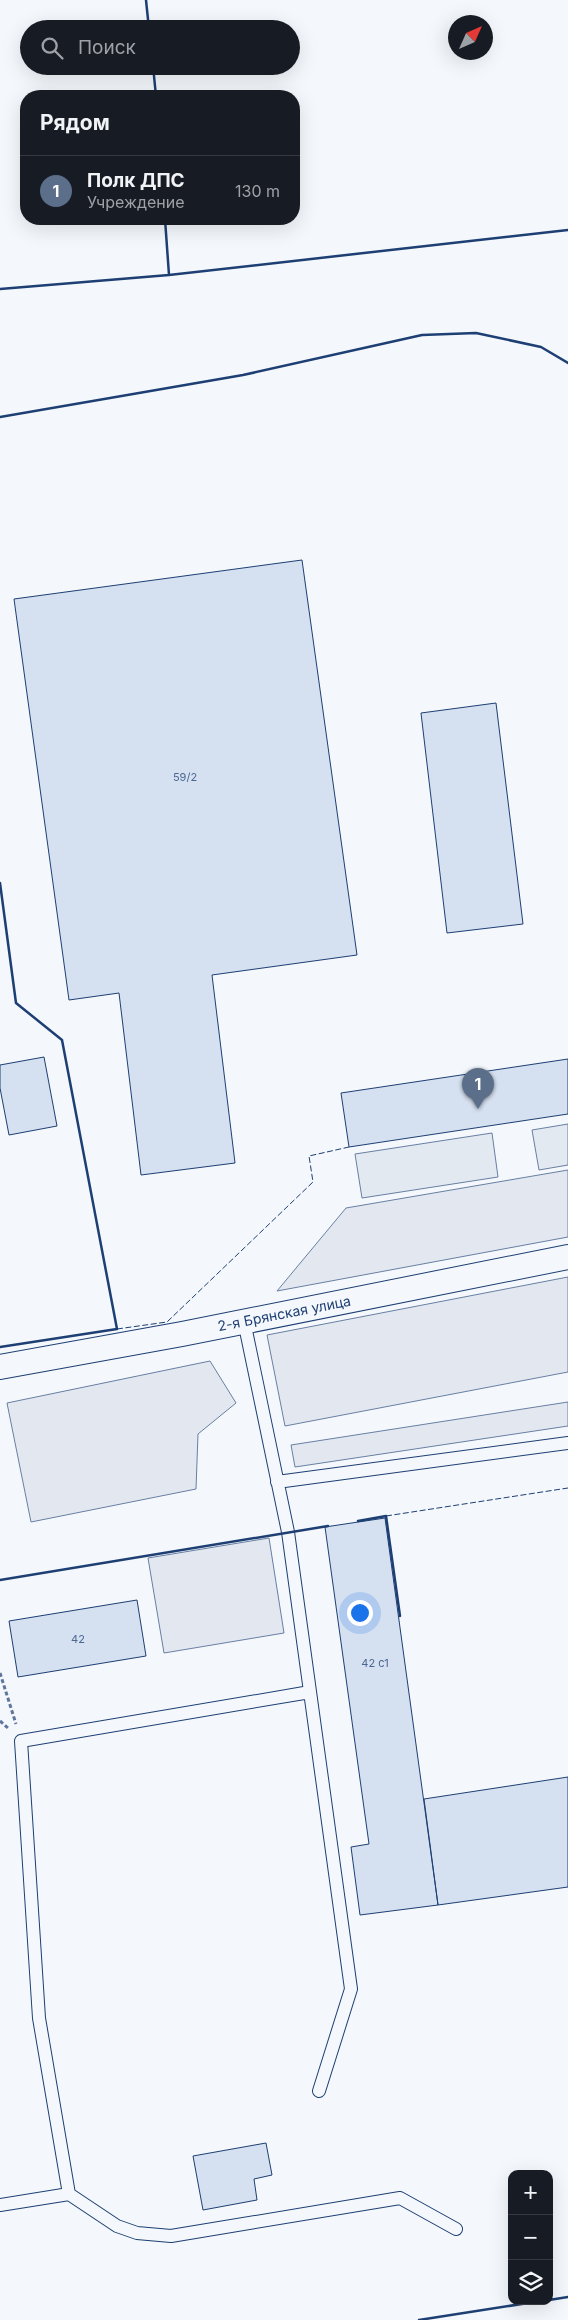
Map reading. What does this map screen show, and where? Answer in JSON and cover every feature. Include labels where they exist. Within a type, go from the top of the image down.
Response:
[{"type":"street","name":"2-я Брянская улица","points":[[0,1367],[568,1257]]},
{"type":"lane","points":[[244,1321],[288,1532],[351,1989],[319,2091]]},
{"type":"lane","points":[[277,1482],[568,1443]]},
{"type":"lane","points":[[69,2194],[39,2018],[21,1741],[310,1692]]},
{"type":"lane","points":[[0,2205],[69,2194],[117,2226],[137,2234],[171,2236],[400,2198],[456,2229]]},
{"type":"path","points":[[0,1673],[21,1741]]},
{"type":"shaded area","points":[[568,1124],[568,1165],[539,1170],[532,1130]]},
{"type":"shaded area","points":[[492,1133],[498,1177],[362,1198],[355,1154]]},
{"type":"shaded area","points":[[568,1170],[568,1237],[277,1291],[346,1208]]},
{"type":"shaded area","points":[[568,1277],[568,1372],[285,1426],[267,1335]]},
{"type":"shaded area","points":[[210,1361],[236,1403],[198,1434],[196,1489],[31,1522],[7,1403]]},
{"type":"shaded area","points":[[568,1402],[568,1426],[295,1467],[291,1445]]},
{"type":"shaded area","points":[[269,1538],[284,1633],[164,1653],[148,1558]]},
{"type":"building","points":[[302,560],[357,955],[212,975],[235,1163],[141,1175],[119,993],[69,1000],[14,599]]},
{"type":"building","points":[[496,703],[523,924],[447,933],[421,713]]},
{"type":"building","points":[[44,1057],[57,1126],[9,1135],[0,1088],[0,1065]]},
{"type":"building","points":[[568,1059],[568,1114],[349,1147],[341,1093]]},
{"type":"building","points":[[385,1518],[438,1905],[360,1915],[351,1847],[369,1844],[325,1527]]},
{"type":"building","points":[[137,1600],[146,1656],[18,1677],[9,1621]]},
{"type":"building","points":[[568,1777],[568,1887],[438,1905],[424,1799]]},
{"type":"building","points":[[266,2143],[272,2175],[254,2179],[257,2200],[203,2210],[193,2156]]},
{"type":"fence","points":[[117,1329],[167,1322],[313,1182],[309,1156],[349,1147]]},
{"type":"fence","points":[[386,1516],[568,1488]]},
{"type":"wall","points":[[146,0],[148,20]]},
{"type":"wall","points":[[154,75],[155,90]]},
{"type":"wall","points":[[0,289],[169,275],[165,225]]},
{"type":"wall","points":[[169,275],[568,230]]},
{"type":"wall","points":[[0,417],[243,375],[422,335],[476,333],[541,347],[568,363]]},
{"type":"wall","points":[[0,883],[16,1003],[62,1040],[117,1329],[0,1347]]},
{"type":"wall","points":[[358,1521],[386,1516],[400,1616]]},
{"type":"wall","points":[[0,1580],[328,1526]]},
{"type":"wall","points":[[553,2299],[568,2297]]},
{"type":"wall","points":[[419,2320],[515,2305]]},
{"type":"place","name":"Полк ДПС","points":[[478,1109]]}]
